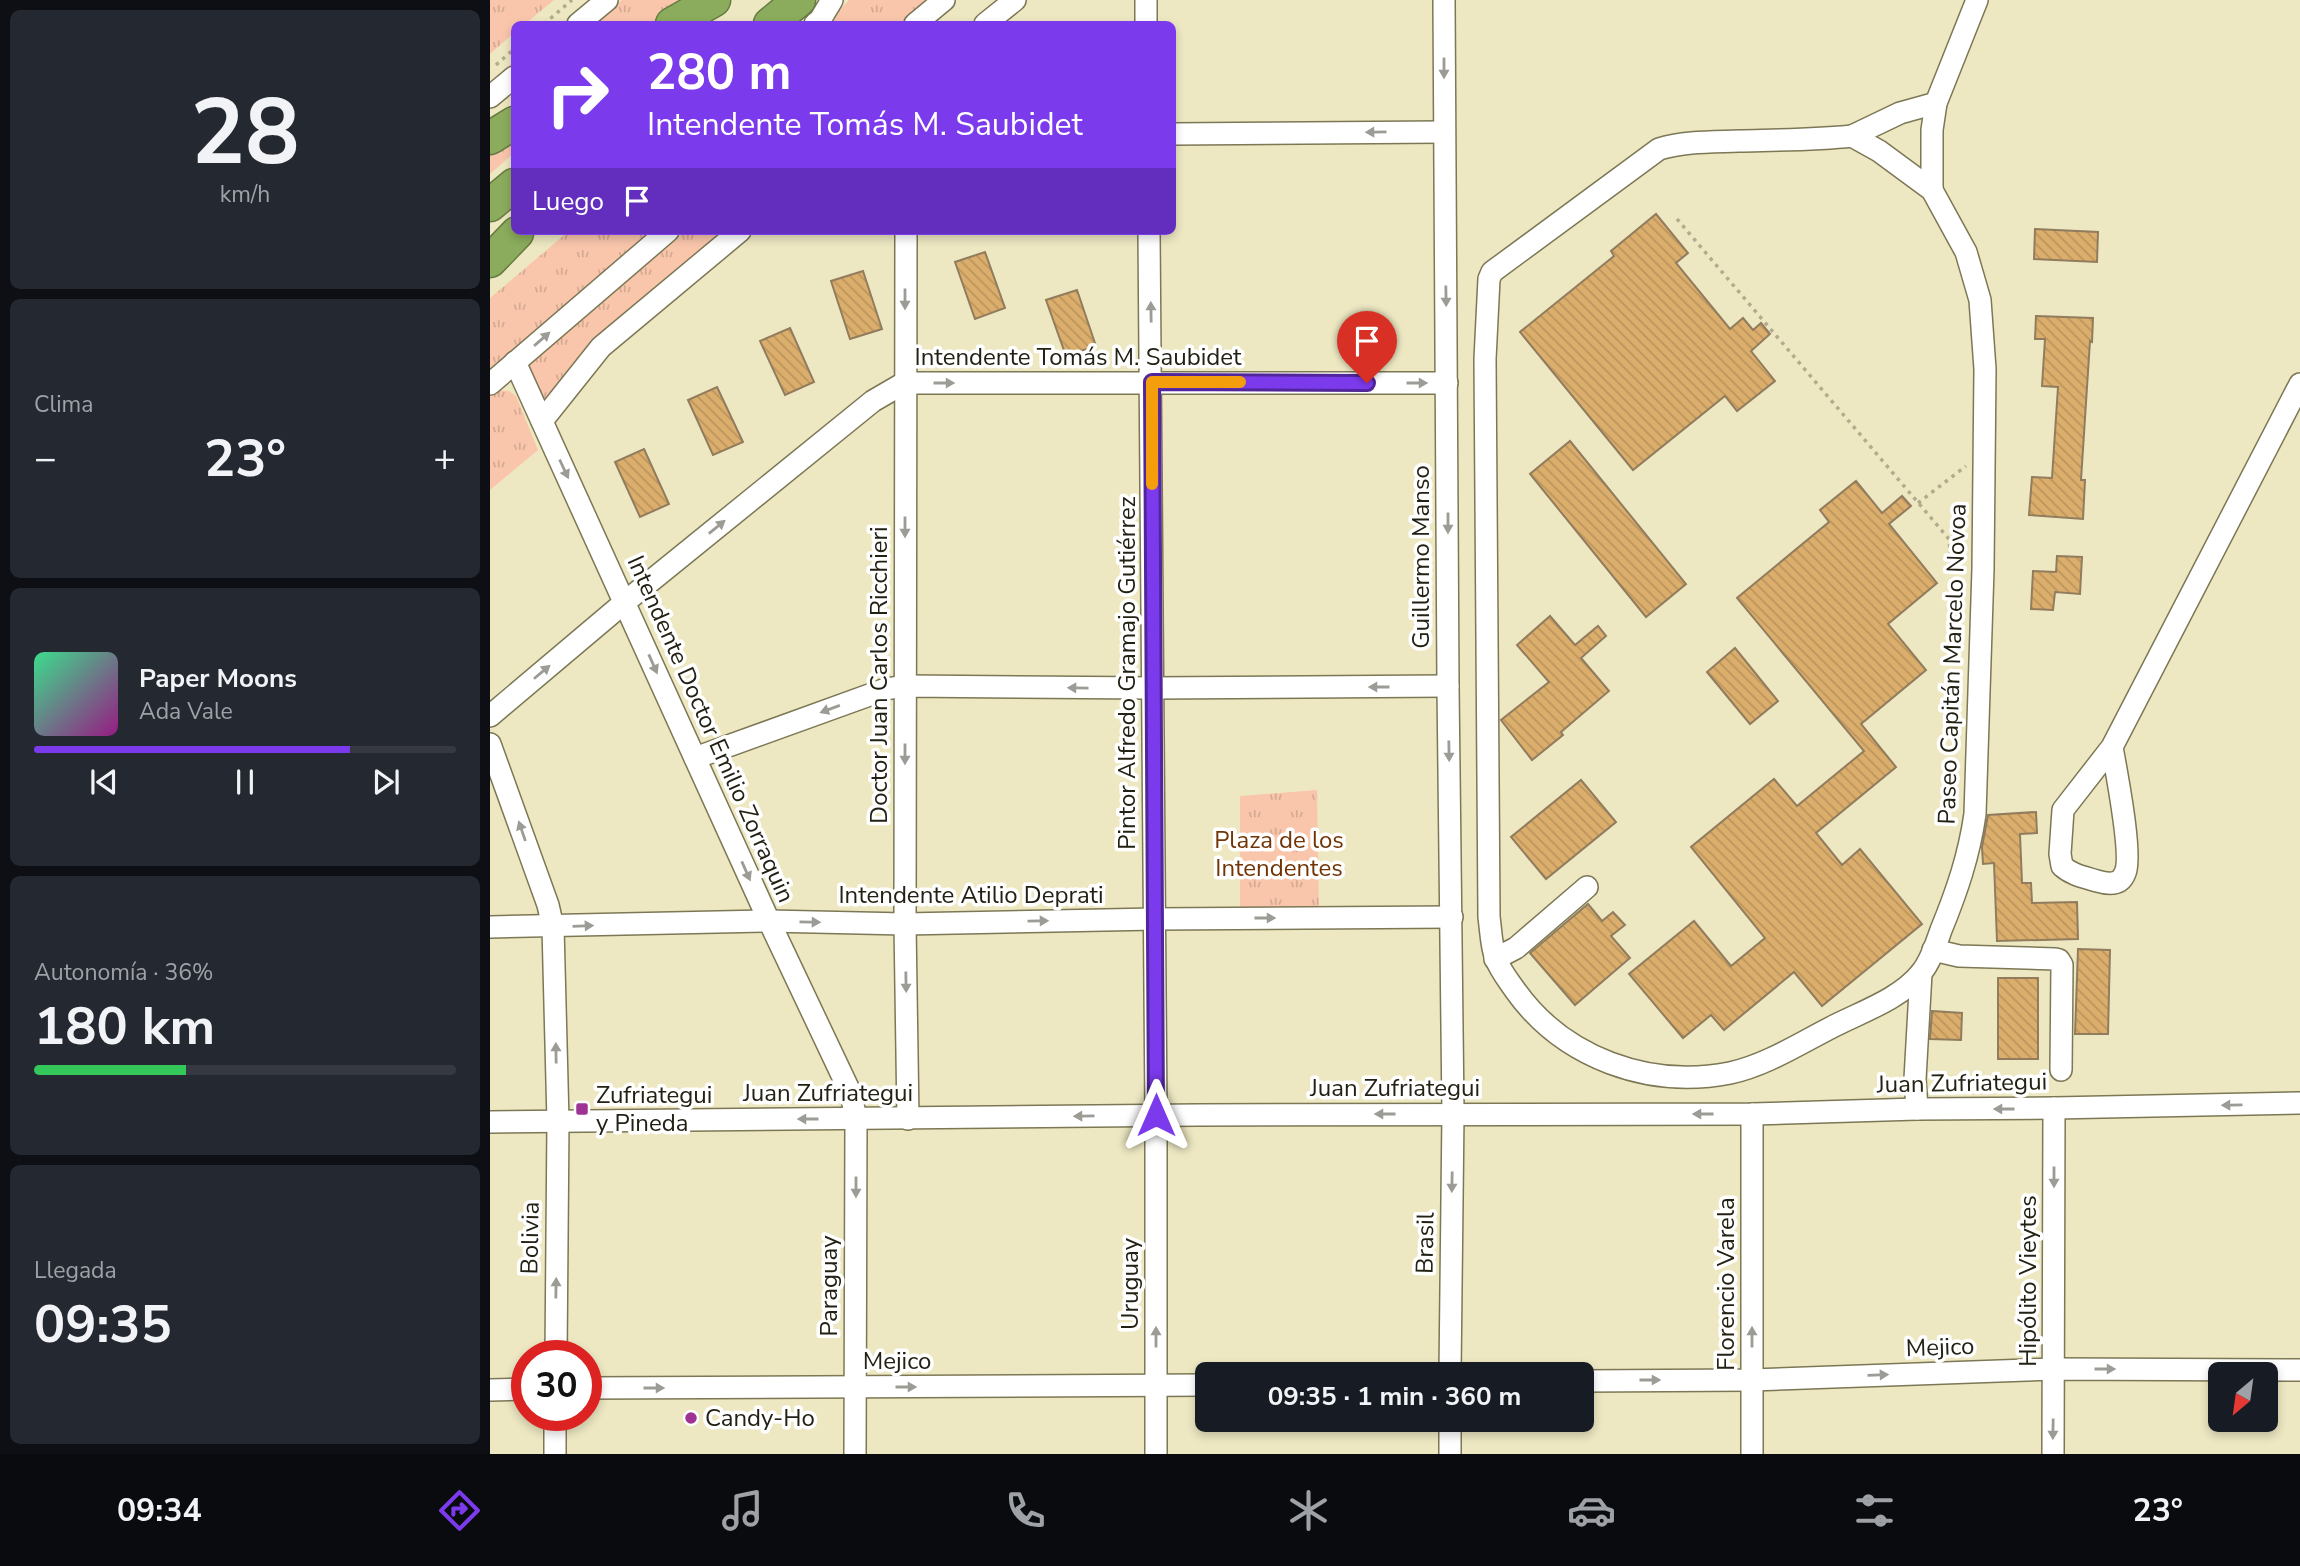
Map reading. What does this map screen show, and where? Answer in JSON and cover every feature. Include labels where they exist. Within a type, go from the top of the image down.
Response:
[{"type":"highway","points":[[677,21],[714,0]]},
{"type":"highway","points":[[713,21],[739,0]]},
{"type":"highway","points":[[774,21],[799,0]]},
{"type":"highway","points":[[490,138],[511,124]]},
{"type":"highway","points":[[490,205],[511,188]]},
{"type":"highway","points":[[490,255],[514,235]]},
{"type":"highway","points":[[490,261],[515,235]]},
{"type":"street","points":[[582,21],[607,0]]},
{"type":"street","points":[[819,21],[832,0]]},
{"type":"street","points":[[919,21],[944,0]]},
{"type":"street","points":[[989,21],[1015,0]]},
{"type":"street","points":[[1146,0],[1146,21]]},
{"type":"street","name":"Guillermo Manso","points":[[1444,0],[1453,1114]]},
{"type":"street","points":[[1932,190],[1932,130],[1936,103],[1977,0]]},
{"type":"street","points":[[490,97],[511,80]]},
{"type":"street","points":[[1852,136],[1900,113],[1936,103]]},
{"type":"street","points":[[1176,134],[1444,132]]},
{"type":"street","name":"Paseo Capitán Marcelo Novoa","points":[[1852,136],[1901,166],[1932,190],[1966,252],[1980,300],[1985,369],[1983,569],[1975,814],[1969,853],[1933,950],[1921,973],[1897,993],[1756,1066],[1699,1077],[1662,1076],[1634,1071],[1592,1057],[1565,1040],[1537,1017],[1504,974],[1496,959],[1489,917],[1485,359],[1487,289],[1492,272],[1658,149],[1698,142],[1852,136]]},
{"type":"street","points":[[490,384],[663,235]]},
{"type":"street","points":[[542,421],[601,347],[735,235]]},
{"type":"street","name":"Doctor Juan Carlos Ricchieri","points":[[906,235],[905,924],[908,1119]]},
{"type":"street","name":"Pintor Alfredo Gramajo Gutiérrez","points":[[1149,235],[1156,1115]]},
{"type":"street","name":"Intendente Doctor Emilio Zorraquin","points":[[515,362],[769,921],[851,1094],[856,1119]]},
{"type":"street","name":"Intendente Tomás M. Saubidet","points":[[490,716],[625,601],[873,401],[904,383],[1447,383]]},
{"type":"street","points":[[2112,747],[2124,818],[2127,865],[2121,879],[2113,884],[2105,884],[2069,873],[2062,866],[2060,854],[2063,810],[2112,747],[2300,384]]},
{"type":"street","points":[[695,758],[886,689],[905,686],[1448,686]]},
{"type":"street","name":"Bolivia","points":[[490,744],[548,905],[553,927],[558,1121],[555,1340]]},
{"type":"street","points":[[1496,959],[1516,948],[1587,887]]},
{"type":"street","name":"Intendente Atilio Deprati","points":[[490,927],[769,921],[905,924],[1452,917]]},
{"type":"street","points":[[1933,950],[1959,957],[2059,960],[2062,965],[2061,1070]]},
{"type":"street","points":[[1917,1109],[1915,1079],[1921,973]]},
{"type":"street","name":"Juan Zufriategui","points":[[490,1122],[1156,1115],[1752,1114],[2300,1103]]},
{"type":"street","name":"Hipólito Vieytes","points":[[2053,1454],[2054,1108]]},
{"type":"street","name":"Brasil","points":[[1450,1362],[1453,1114]]},
{"type":"street","name":"Florencio Varela","points":[[1752,1114],[1752,1454]]},
{"type":"street","name":"Uruguay","points":[[1156,1115],[1156,1454]]},
{"type":"street","name":"Paraguay","points":[[855,1454],[856,1119]]},
{"type":"street","name":"Mejico","points":[[1594,1381],[1752,1380],[2054,1369],[2300,1370]]},
{"type":"street","name":"Mejico","points":[[602,1388],[1195,1385]]},
{"type":"street","points":[[490,1390],[511,1389]]},
{"type":"street","points":[[555,1431],[555,1454]]},
{"type":"street","points":[[1450,1432],[1450,1454]]},
{"type":"path","points":[[548,21],[572,0]]},
{"type":"path","points":[[490,71],[511,52]]},
{"type":"path","points":[[1677,219],[1949,540],[1956,624]]},
{"type":"path","points":[[1918,503],[1984,451]]},
{"type":"green space","points":[[490,0],[554,0],[529,21],[511,21],[511,36],[490,54]]},
{"type":"green space","points":[[622,0],[692,0],[657,21],[597,21]]},
{"type":"green space","points":[[849,0],[930,0],[903,21],[829,21]]},
{"type":"green space","points":[[511,139],[511,156],[490,174],[490,152]]},
{"type":"green space","points":[[564,235],[649,235],[490,372],[490,298]]},
{"type":"green space","points":[[681,235],[724,235],[584,352],[543,403],[529,364]]},
{"type":"green space","points":[[498,390],[509,391],[516,396],[538,450],[490,490],[490,397]]},
{"type":"green space","name":"Plaza de los Intendentes","points":[[1317,790],[1319,912],[1240,913],[1240,796]]},
{"type":"building","points":[[1656,214],[1688,253],[1676,263],[1730,329],[1743,318],[1753,330],[1761,323],[1770,334],[1751,351],[1775,381],[1737,411],[1725,396],[1633,470],[1520,332],[1614,256],[1611,251]]},
{"type":"building","points":[[2035,229],[2098,232],[2097,262],[2034,259]]},
{"type":"building","points":[[985,252],[1005,308],[975,319],[955,262]]},
{"type":"building","points":[[863,271],[882,329],[850,339],[831,281]]},
{"type":"building","points":[[1077,290],[1096,346],[1066,356],[1046,300]]},
{"type":"building","points":[[2036,316],[2093,318],[2081,480],[2085,480],[2083,519],[2029,515],[2032,477],[2052,478],[2058,387],[2042,386],[2045,339],[2035,339]]},
{"type":"building","points":[[790,328],[814,382],[785,395],[760,341]]},
{"type":"building","points":[[717,387],[743,442],[713,455],[688,400]]},
{"type":"building","points":[[1570,441],[1686,584],[1646,617],[1530,474]]},
{"type":"building","points":[[644,449],[669,504],[640,517],[615,462]]},
{"type":"building","points":[[1856,481],[1882,513],[1902,496],[1911,506],[1889,524],[1937,583],[1888,624],[1926,670],[1861,724],[1896,767],[1816,833],[1842,865],[1860,849],[1922,924],[1822,1006],[1794,972],[1724,1030],[1711,1015],[1683,1038],[1629,974],[1694,921],[1731,966],[1765,938],[1691,847],[1774,779],[1797,806],[1864,751],[1737,598],[1829,522],[1820,510]]},
{"type":"building","points":[[2057,556],[2082,557],[2080,594],[2055,592],[2053,610],[2031,609],[2033,571],[2056,572]]},
{"type":"building","points":[[1550,616],[1575,645],[1598,626],[1606,636],[1581,658],[1609,691],[1532,760],[1501,720],[1549,682],[1517,645]]},
{"type":"building","points":[[1735,648],[1778,701],[1750,724],[1707,672]]},
{"type":"building","points":[[1581,780],[1616,822],[1546,879],[1511,837]]},
{"type":"building","points":[[2036,812],[2037,833],[2020,834],[2022,883],[2031,883],[2032,903],[2077,902],[2078,939],[1997,941],[1994,863],[1983,864],[1982,847],[1988,815]]},
{"type":"building","points":[[1588,904],[1602,921],[1613,912],[1625,925],[1611,936],[1630,958],[1575,1005],[1530,953]]},
{"type":"building","points":[[2078,949],[2110,950],[2108,1034],[2075,1034]]},
{"type":"building","points":[[1998,978],[2038,978],[2038,1059],[1998,1059]]},
{"type":"building","points":[[1932,1011],[1962,1013],[1961,1040],[1930,1039]]},
{"type":"slow traffic","points":[[1152,484],[1152,382],[1240,382]]},
{"type":"place","name":"Zufriategui y Pineda","points":[[582,1109]]},
{"type":"place","name":"Candy-Ho","points":[[691,1418]]},
{"type":"route","points":[[1156,1115],[1152,382],[1367,383]]}]
